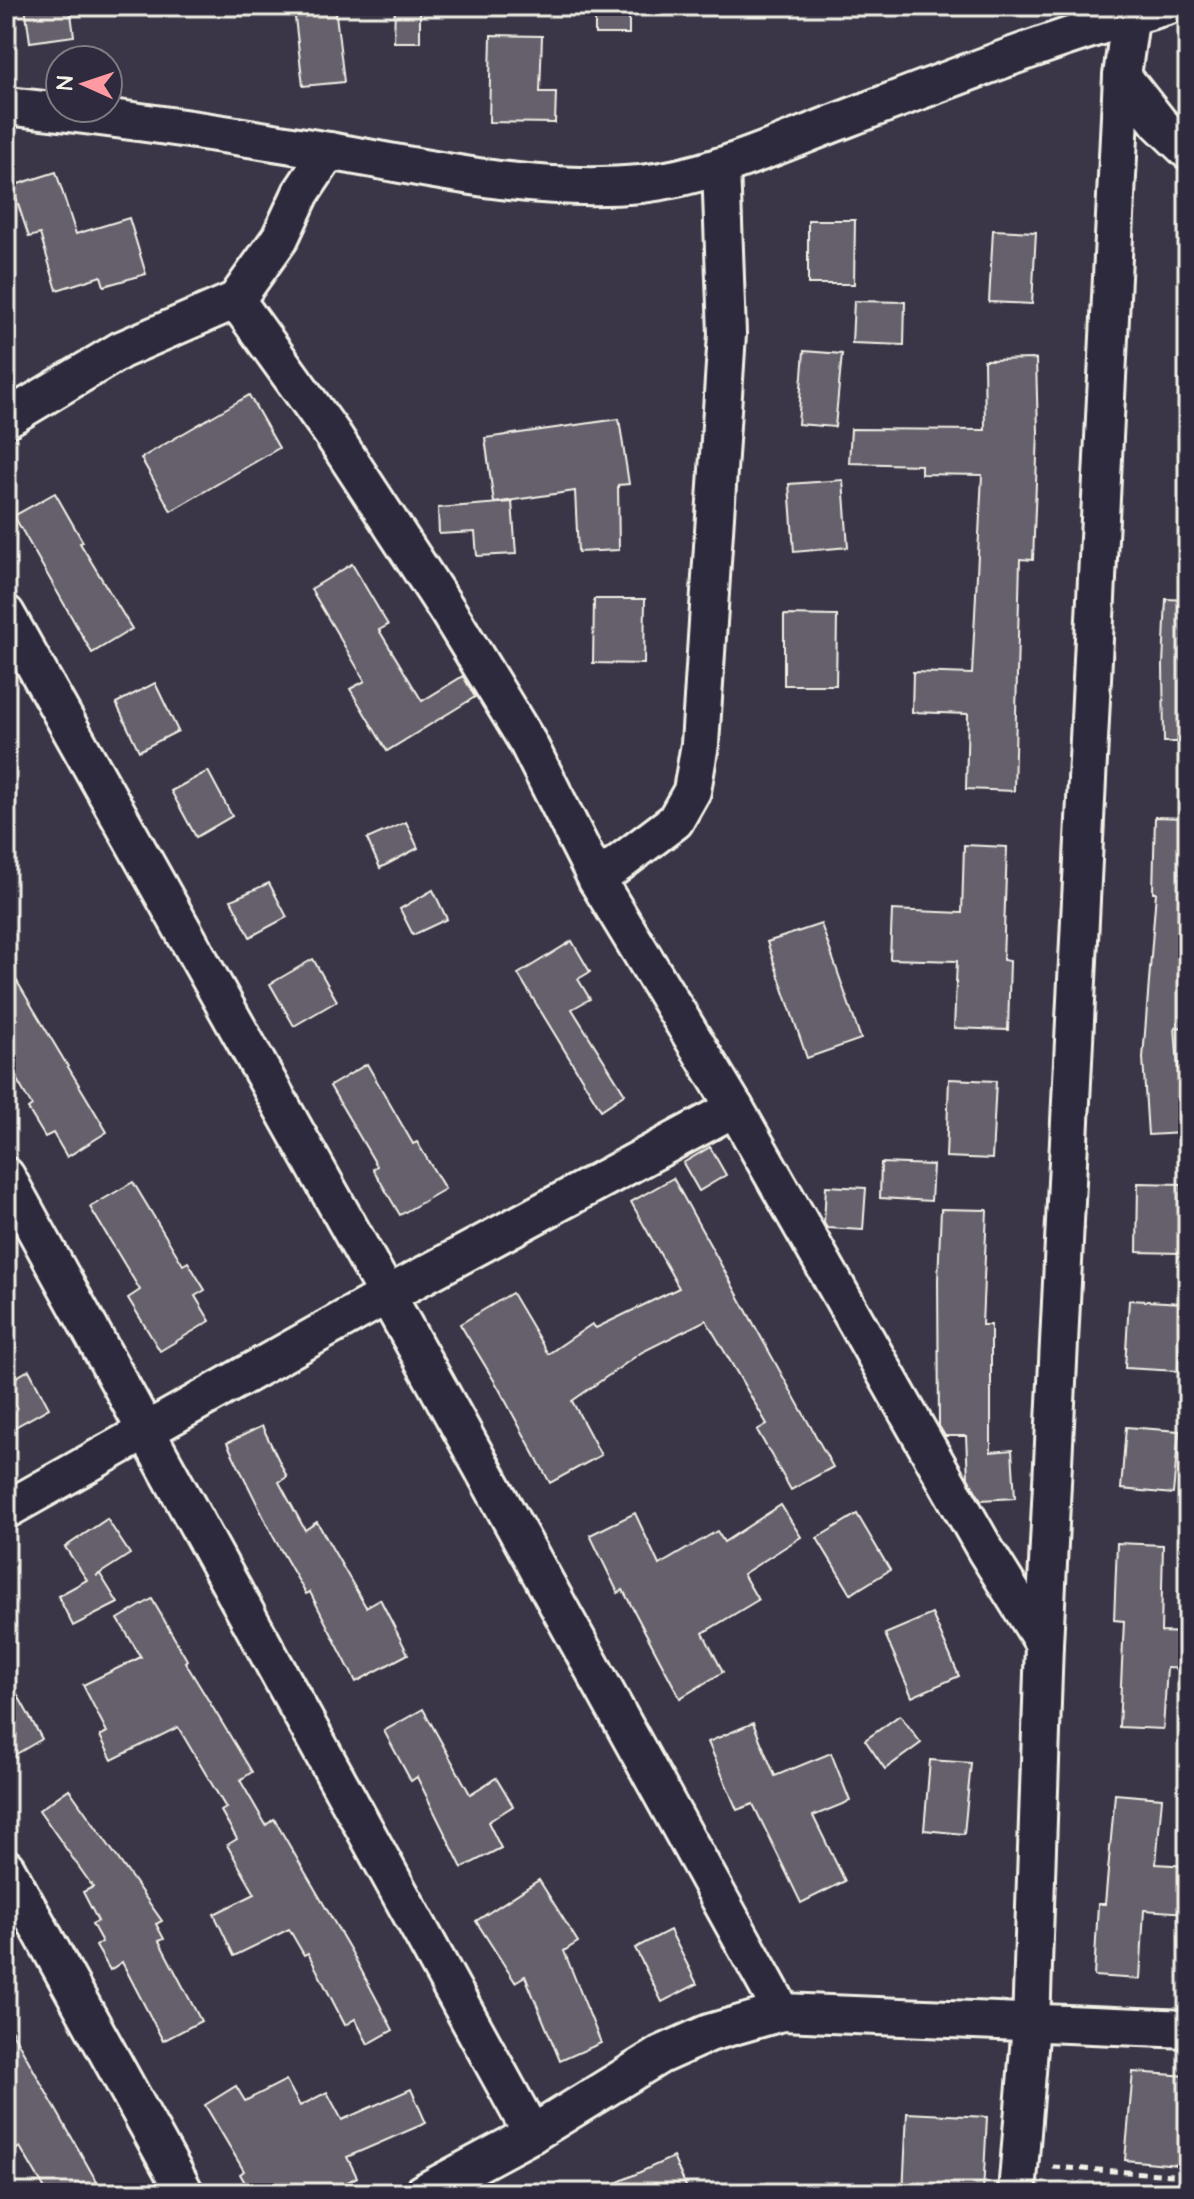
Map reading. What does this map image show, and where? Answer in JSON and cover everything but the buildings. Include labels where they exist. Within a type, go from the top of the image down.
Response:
[{"type":"street","points":[[6,106],[113,117],[488,179],[571,186],[642,183],[721,166],[1130,11],[1167,6]]},
{"type":"street","points":[[1018,2179],[1031,2024],[1044,1644],[1122,76],[1130,11]]},
{"type":"street","points":[[1122,76],[1159,123],[1188,151]]},
{"type":"street","points":[[6,419],[121,350],[236,300],[280,238],[301,193],[329,151]]},
{"type":"street","points":[[597,880],[675,821],[692,791],[700,744],[727,334],[721,166]]},
{"type":"street","points":[[236,300],[333,435],[449,613],[528,743],[597,880],[735,1108],[978,1537],[1044,1644]]},
{"type":"street","points":[[6,614],[387,1295],[782,2012]]},
{"type":"street","points":[[6,1510],[387,1295],[735,1108]]},
{"type":"street","points":[[6,1176],[532,2134]]},
{"type":"street","points":[[6,1868],[185,2193]]},
{"type":"street","points":[[422,2193],[532,2134],[660,2055],[709,2033],[782,2012],[1188,2029]]},
{"type":"path","points":[[1018,2179],[1188,2176]]}]
